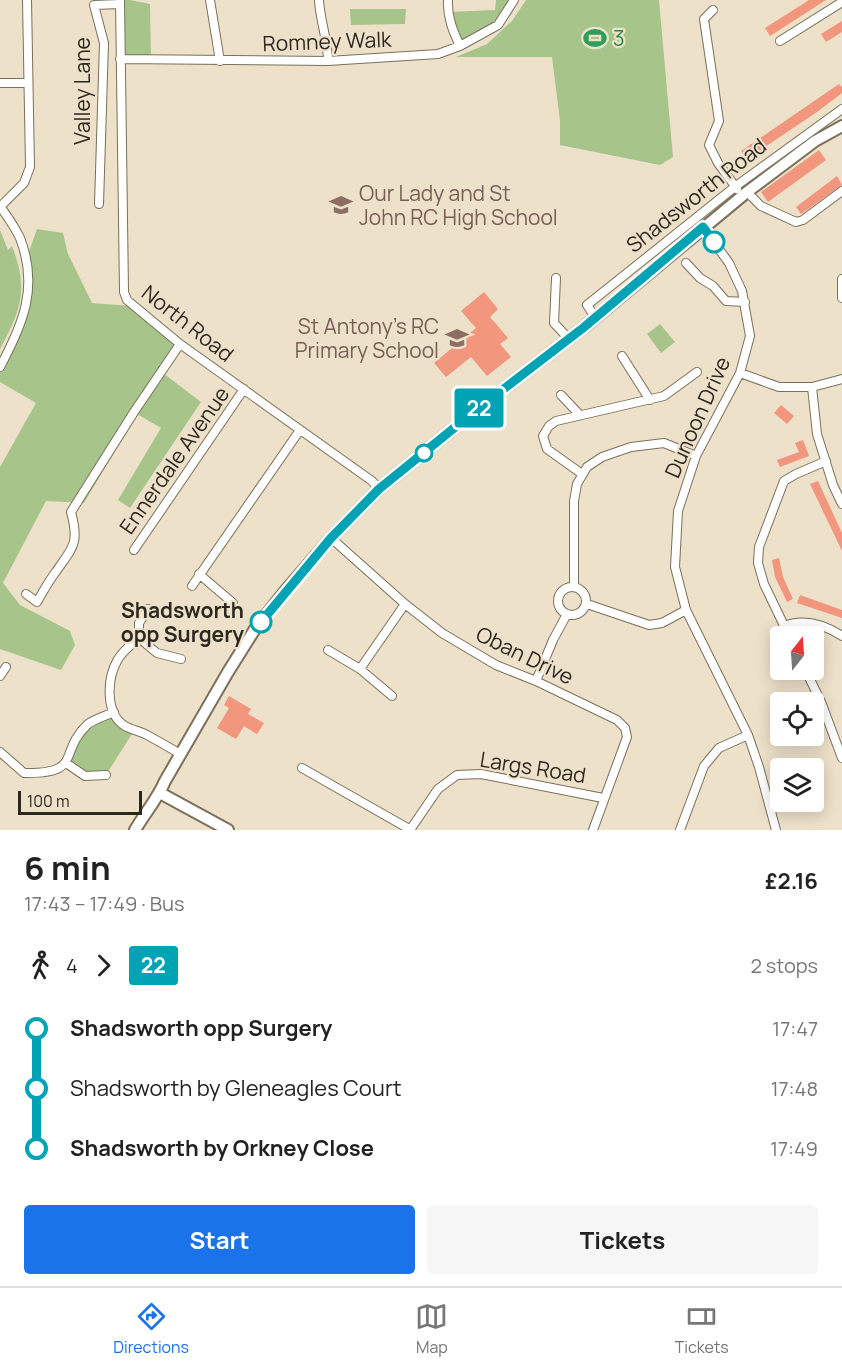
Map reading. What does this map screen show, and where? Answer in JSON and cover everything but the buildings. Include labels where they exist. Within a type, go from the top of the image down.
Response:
[{"type":"main road","name":"Shadsworth Road","points":[[135,830],[151,802],[159,794],[180,754],[255,629],[331,538],[379,489],[569,339],[745,194],[815,141],[842,126]]},
{"type":"main road","points":[[159,794],[228,830]]},
{"type":"street","points":[[0,367],[26,310],[30,274],[20,237],[0,206],[24,183],[30,167],[27,0]]},
{"type":"street","points":[[210,0],[220,61]]},
{"type":"street","points":[[319,0],[322,30],[328,47],[328,61]]},
{"type":"street","points":[[448,0],[452,30],[460,46]]},
{"type":"street","name":"Romney Walk","points":[[120,59],[328,61],[438,54],[460,46],[498,25],[514,0]]},
{"type":"street","name":"North Road","points":[[120,2],[124,292],[131,306],[180,344],[372,481],[379,489]]},
{"type":"street","name":"Valley Lane","points":[[99,204],[104,42],[94,5],[120,2]]},
{"type":"street","points":[[780,41],[842,2]]},
{"type":"street","points":[[713,10],[704,19],[719,121],[709,145],[718,164],[736,186],[761,206],[799,222],[842,191]]},
{"type":"street","points":[[0,83],[28,83]]},
{"type":"street","name":"Shadsworth Road","points":[[595,318],[587,305],[736,186],[842,110]]},
{"type":"street","name":"Dunoon Drive","points":[[703,227],[729,263],[742,291],[750,336],[740,373],[696,456],[678,511],[675,567],[686,610],[747,735],[759,767],[777,830]]},
{"type":"street","points":[[686,263],[700,278],[713,286],[726,301],[745,302]]},
{"type":"street","points":[[556,278],[554,323],[569,339]]},
{"type":"street","points":[[842,279],[842,298]]},
{"type":"street","points":[[26,594],[37,602],[55,572],[71,552],[75,527],[71,512],[180,344]]},
{"type":"street","points":[[622,356],[650,400]]},
{"type":"street","points":[[582,474],[548,449],[543,440],[545,432],[553,423],[579,414],[664,396],[696,372]]},
{"type":"street","points":[[740,373],[779,387],[812,387],[842,379]]},
{"type":"street","points":[[812,387],[817,434],[833,485],[842,504]]},
{"type":"street","name":"Ennerdale Avenue","points":[[134,550],[244,389]]},
{"type":"street","points":[[561,395],[579,414]]},
{"type":"street","points":[[192,586],[300,430]]},
{"type":"street","points":[[574,586],[574,501],[578,484],[587,467],[602,457],[631,447],[664,442],[696,456]]},
{"type":"street","points":[[821,626],[805,622],[784,626],[764,584],[758,563],[759,547],[784,481],[826,462]]},
{"type":"street","name":"Oban Drive","points":[[331,538],[405,604],[442,633],[496,665],[536,681],[617,720],[626,728],[627,736],[593,830]]},
{"type":"street","points":[[200,574],[233,603]]},
{"type":"street","points":[[574,586],[584,592],[587,604],[580,613],[567,614],[560,609],[558,597],[563,589],[574,586]]},
{"type":"street","points":[[360,669],[405,604]]},
{"type":"street","points":[[587,604],[649,625],[663,623],[686,610]]},
{"type":"street","points":[[139,638],[139,623],[148,609]]},
{"type":"street","points":[[536,681],[567,614]]},
{"type":"street","points":[[824,627],[842,636]]},
{"type":"street","points":[[139,638],[124,650],[114,668],[110,689],[114,712],[125,726],[146,734],[180,754]]},
{"type":"street","points":[[139,638],[157,653],[181,659]]},
{"type":"street","points":[[328,650],[360,669],[392,696]]},
{"type":"street","points":[[0,676],[6,667]]},
{"type":"street","points":[[810,680],[842,758]]},
{"type":"street","points":[[0,752],[24,773],[45,773],[56,770],[66,763],[80,733],[90,722],[114,712]]},
{"type":"street","points":[[680,830],[704,765],[719,748],[747,735]]},
{"type":"street","points":[[66,763],[85,776],[106,775]]},
{"type":"street","points":[[302,768],[410,830]]},
{"type":"street","name":"Largs Road","points":[[410,830],[438,789],[457,775],[481,774],[603,798]]},
{"type":"green space","points":[[120,0],[150,4],[151,60],[120,59]]},
{"type":"green space","points":[[496,0],[513,0],[498,25],[460,46],[448,12],[495,10]]},
{"type":"green space","points":[[526,0],[659,0],[673,157],[660,165],[560,145],[560,121],[552,57],[456,57],[487,44],[512,21]]},
{"type":"green space","points":[[350,9],[406,9],[405,24],[351,25]]},
{"type":"green space","points":[[37,229],[63,233],[68,254],[92,303],[131,306],[180,344],[163,373],[201,402],[130,508],[118,500],[161,428],[137,414],[84,503],[46,501],[3,583],[20,605],[70,631],[75,645],[61,670],[0,649],[0,467],[36,403],[0,382],[0,366],[26,310],[26,260]]},
{"type":"green space","points":[[0,230],[8,250],[12,246],[21,288],[18,311],[0,349]]},
{"type":"green space","points":[[660,324],[675,342],[661,353],[647,334]]},
{"type":"green space","points":[[114,712],[135,729],[106,775],[85,776],[66,763],[90,722]]},
{"type":"bus line","name":"22","points":[[261,622],[331,538],[379,489],[583,328],[703,227],[714,242]]},
{"type":"place","name":"3","points":[[595,38]]},
{"type":"place","name":"Our Lady and St John RC High School","points":[[341,205]]},
{"type":"place","name":"St Antony's RC Primary School","points":[[457,338]]},
{"type":"place","name":"Shadsworth opp Surgery","points":[[261,622]]}]
